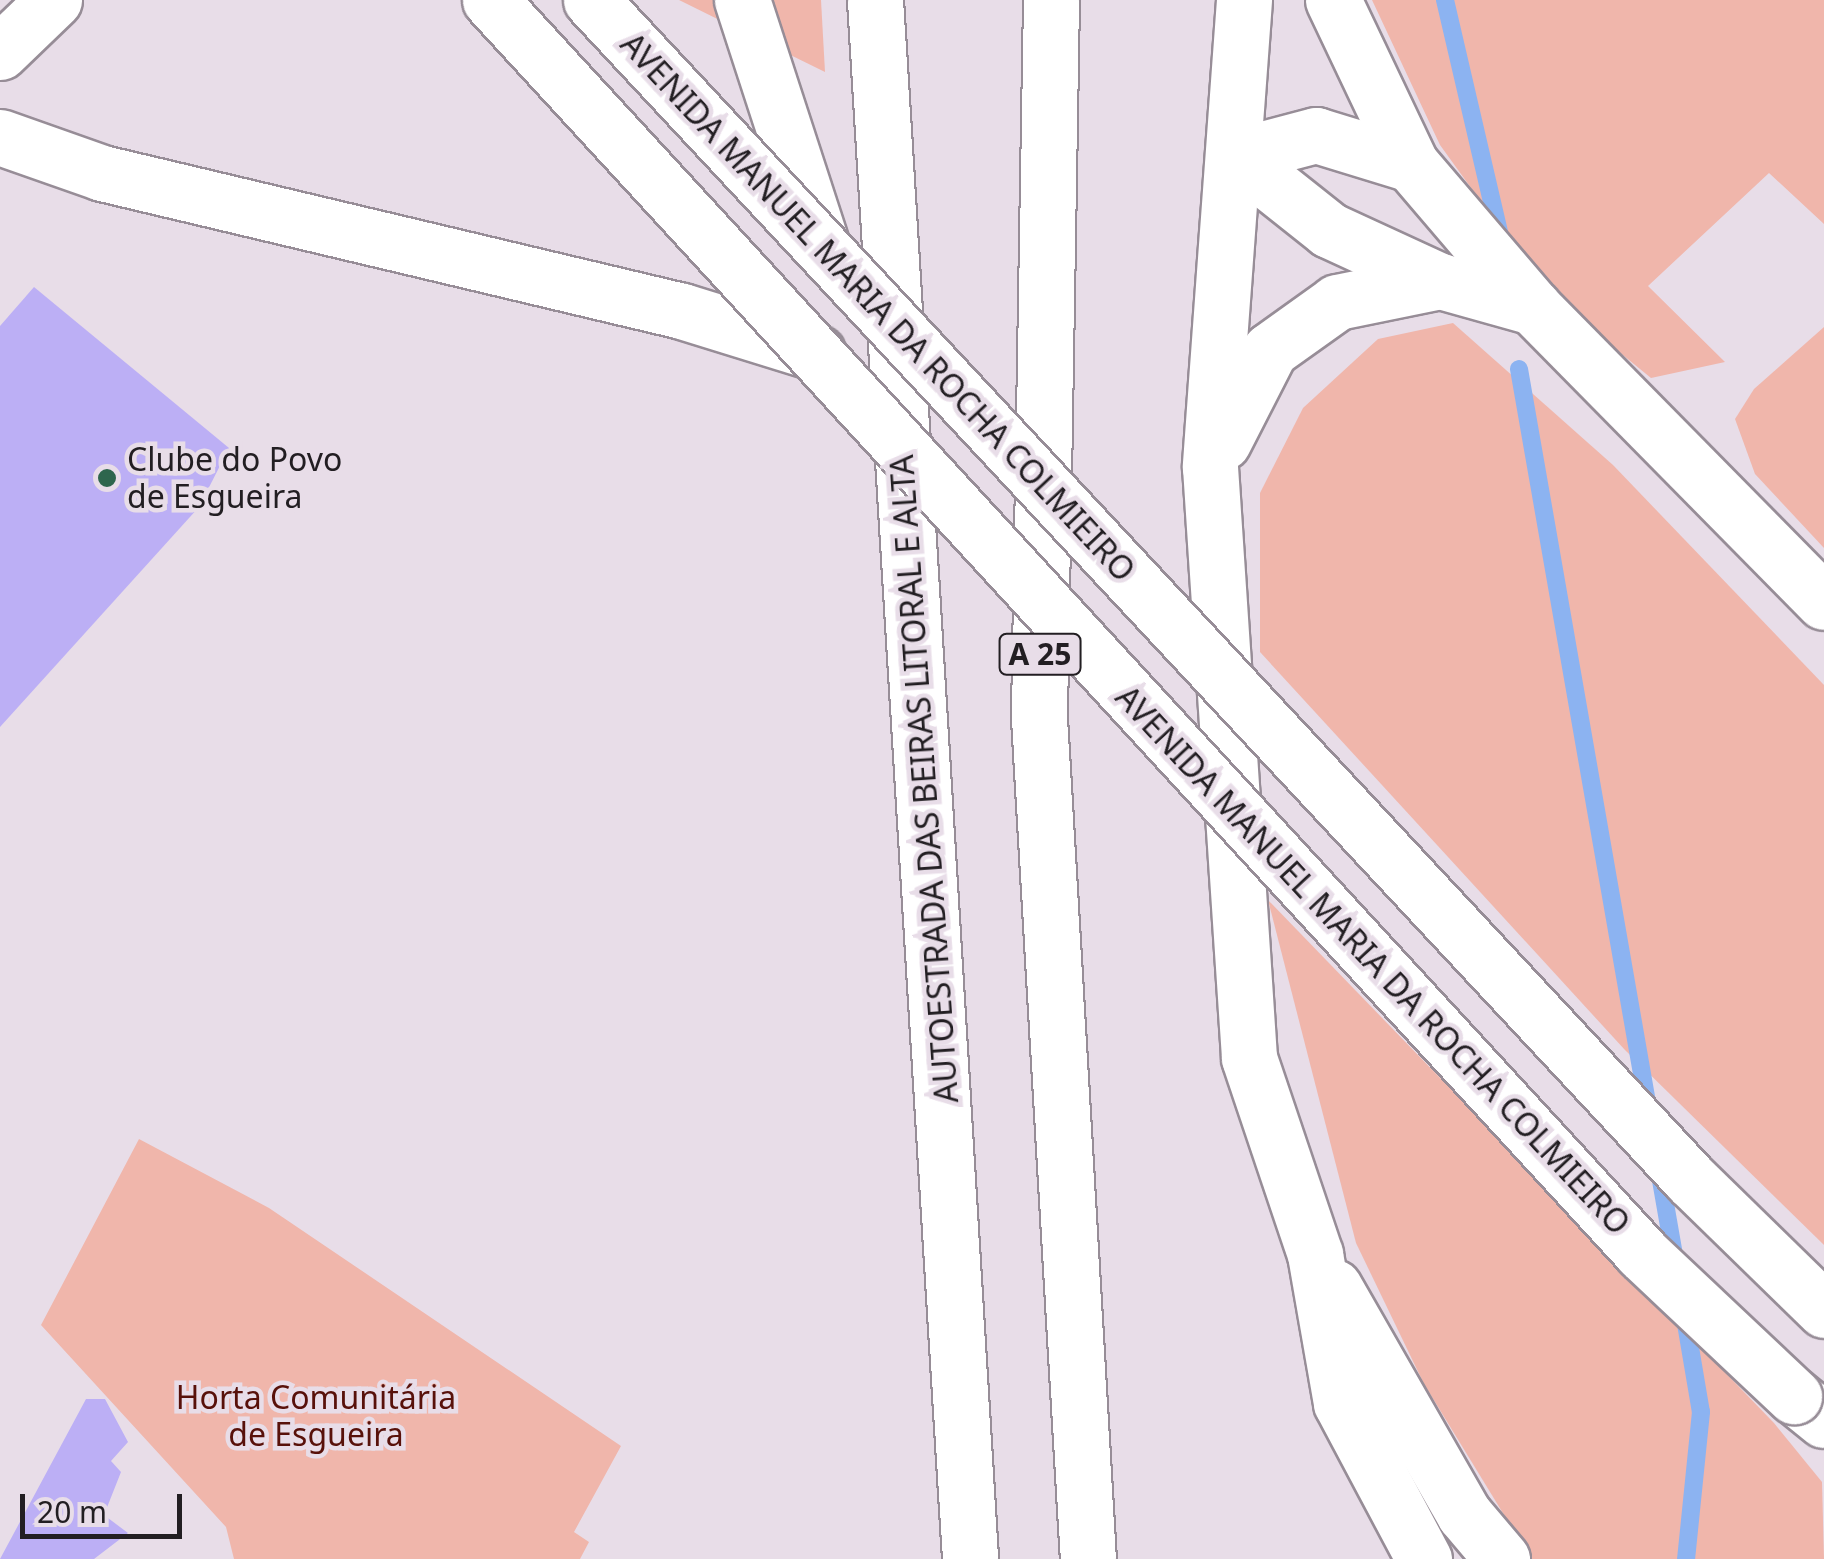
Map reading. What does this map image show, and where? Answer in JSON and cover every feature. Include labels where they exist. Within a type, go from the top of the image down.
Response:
[{"type":"main road","points":[[0,52],[54,0]]},
{"type":"main road","name":"AVENIDA MANUEL MARIA DA ROCHA COLMIEIRO","points":[[490,0],[1642,1253],[1814,1415]]},
{"type":"main road","name":"AVENIDA MANUEL MARIA DA ROCHA COLMIEIRO","points":[[591,0],[1626,1111],[1824,1310]]},
{"type":"main road","points":[[742,0],[821,244]]},
{"type":"main road","name":"AUTOESTRADA DAS BEIRAS LITORAL E ALTA","points":[[876,0],[970,1559]]},
{"type":"main road","name":"A 25","points":[[1051,0],[1038,718],[1088,1559]]},
{"type":"main road","points":[[1244,0],[1236,156],[1210,467],[1248,1058],[1314,1254],[1341,1403],[1424,1559]]},
{"type":"main road","points":[[1333,0],[1410,164],[1533,306],[1824,602]]},
{"type":"main road","points":[[1236,156],[1316,135],[1410,164]]},
{"type":"main road","points":[[0,137],[102,173],[511,278],[682,312],[818,353]]},
{"type":"main road","points":[[1236,156],[1330,230],[1440,282],[1533,306]]},
{"type":"main road","points":[[1210,467],[1270,350],[1336,302],[1440,282]]},
{"type":"main road","points":[[1314,1254],[1464,1514],[1502,1559]]},
{"type":"green space","points":[[679,0],[821,0],[825,72]]},
{"type":"green space","points":[[1372,0],[1824,0],[1824,224],[1769,173],[1648,286],[1725,362],[1651,378],[1547,293],[1440,145]]},
{"type":"green space","points":[[1453,323],[1613,465],[1824,685],[1824,1245],[1625,1050],[1260,652],[1260,493],[1303,408],[1378,339]]},
{"type":"green space","points":[[1824,327],[1824,548],[1755,474],[1735,419],[1754,389]]},
{"type":"green space","points":[[1268,900],[1774,1423],[1822,1482],[1824,1559],[1531,1559],[1424,1384],[1356,1243]]},
{"type":"green space","name":"Horta Comunitária de Esgueira","points":[[139,1139],[269,1208],[621,1446],[574,1532],[589,1542],[580,1559],[234,1559],[226,1527],[41,1325]]},
{"type":"building","name":"Clube do Povo de Esgueira","points":[[34,287],[229,448],[199,507],[0,727],[0,326]]},
{"type":"building","points":[[86,1399],[105,1399],[128,1442],[111,1461],[121,1472],[104,1515],[128,1533],[94,1559],[0,1559]]},
{"type":"waterway","points":[[1445,0],[1499,232]]},
{"type":"waterway","points":[[1519,369],[1649,1114]]},
{"type":"waterway","points":[[1659,1169],[1676,1266]]},
{"type":"waterway","points":[[1684,1312],[1701,1412],[1686,1559]]},
{"type":"place","name":"Clube do Povo de Esgueira","points":[[107,478]]}]
